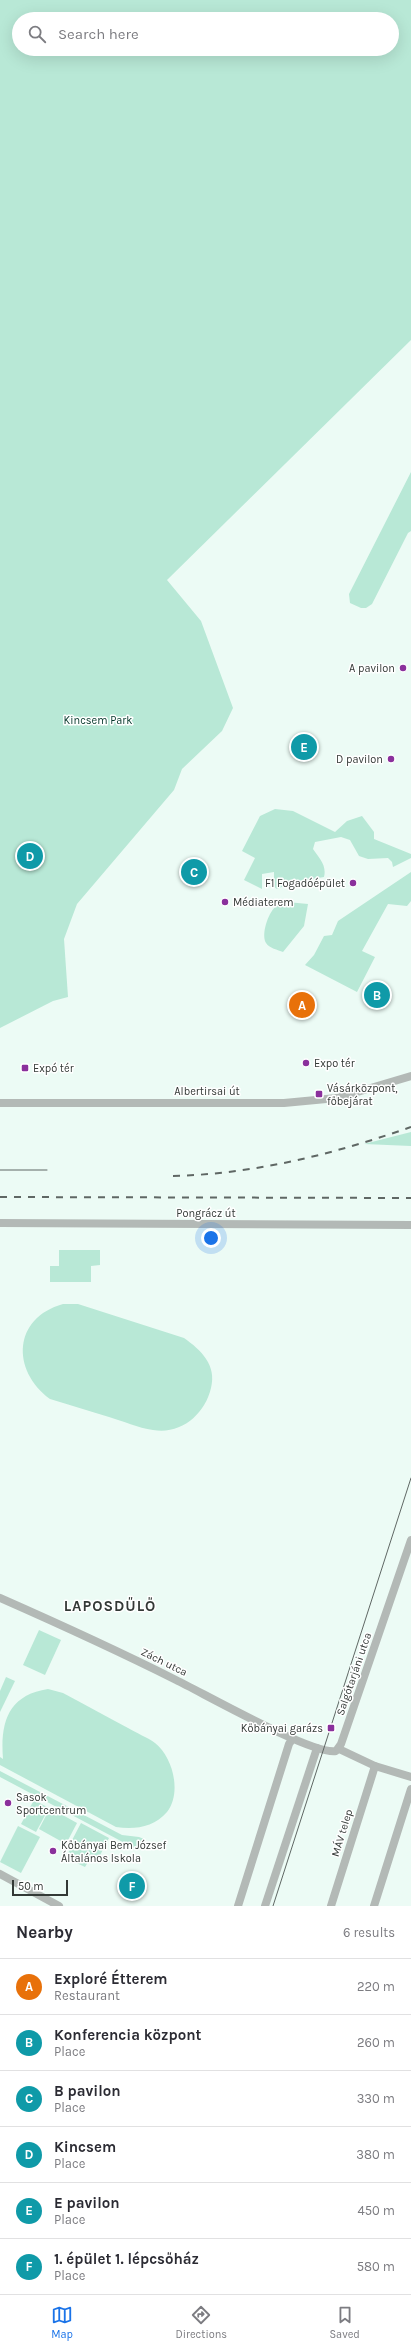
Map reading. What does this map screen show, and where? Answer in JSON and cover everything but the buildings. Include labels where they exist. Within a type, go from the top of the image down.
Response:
[{"type":"street","name":"Albertirsai út","points":[[0,1103],[284,1103],[336,1098],[411,1076]]},
{"type":"street","name":"Pongrácz út","points":[[0,1223],[411,1225]]},
{"type":"street","name":"Salgótarjáni utca","points":[[339,1749],[370,1665],[410,1542]]},
{"type":"street","name":"Zách utca","points":[[0,1598],[176,1680],[292,1738],[317,1748]]},
{"type":"street","points":[[238,1906],[292,1738]]},
{"type":"street","points":[[265,1906],[317,1748],[331,1752],[339,1749],[375,1766],[411,1777]]},
{"type":"street","name":"MÁV telep","points":[[331,1906],[375,1766]]},
{"type":"street","points":[[374,1906],[411,1789]]},
{"type":"street","points":[[0,1874],[59,1906]]},
{"type":"green space","name":"Kincsem Park","points":[[0,0],[411,0],[411,340],[167,580],[201,621],[233,708],[222,731],[182,769],[174,790],[77,904],[64,939],[68,997],[53,1001],[0,1028]]},
{"type":"green space","points":[[411,472],[411,531],[408,533],[372,604],[366,608],[361,608],[350,603],[349,594]]},
{"type":"green space","points":[[275,809],[293,811],[335,832],[347,821],[362,816],[374,832],[374,839],[411,854],[411,858],[393,867],[392,862],[388,858],[368,859],[359,856],[350,840],[341,837],[315,842],[313,849],[323,865],[325,873],[324,877],[294,882],[277,889],[274,887],[274,872],[262,874],[262,889],[244,880],[255,858],[242,851],[260,816]]},
{"type":"green space","points":[[411,872],[411,901],[407,906],[388,904],[362,951],[375,957],[357,992],[305,965],[314,955],[324,936],[332,935],[338,921]]},
{"type":"green space","points":[[287,902],[308,904],[304,926],[283,952],[267,945],[264,935],[266,924],[272,910],[276,906]]},
{"type":"green space","points":[[411,1132],[411,1146],[364,1144]]},
{"type":"green space","points":[[59,1250],[100,1250],[100,1265],[91,1266],[91,1282],[50,1282],[50,1266],[59,1266]]},
{"type":"green space","points":[[63,1304],[78,1304],[184,1338],[202,1353],[210,1365],[212,1372],[211,1388],[208,1397],[197,1414],[182,1426],[163,1431],[153,1430],[50,1399],[37,1387],[29,1374],[24,1360],[23,1346],[27,1333],[34,1321],[46,1311]]},
{"type":"green space","points":[[39,1630],[61,1640],[45,1675],[23,1665]]},
{"type":"green space","points":[[6,1677],[15,1681],[0,1712],[0,1691]]},
{"type":"green space","points":[[48,1689],[63,1693],[149,1739],[161,1749],[171,1766],[175,1786],[172,1804],[162,1817],[150,1824],[137,1828],[116,1827],[0,1765],[0,1757],[3,1759],[3,1733],[10,1712],[24,1697],[35,1692]]},
{"type":"green space","points":[[0,1771],[122,1835],[144,1839],[145,1844],[141,1849],[136,1849],[0,1777]]},
{"type":"green space","points":[[34,1800],[49,1808],[36,1832],[21,1824]]},
{"type":"green space","points":[[50,1808],[77,1823],[66,1844],[39,1829]]},
{"type":"green space","points":[[81,1823],[109,1838],[97,1861],[91,1857],[85,1867],[66,1858],[71,1847],[69,1846]]},
{"type":"green space","points":[[18,1826],[40,1837],[21,1873],[0,1862]]},
{"type":"tram line","points":[[0,1170],[47,1170]]},
{"type":"tram line","points":[[273,1906],[411,1478]]},
{"type":"railway","points":[[173,1176],[234,1171],[294,1161],[353,1146],[411,1127]]},
{"type":"railway","points":[[0,1197],[411,1198]]},
{"type":"place","name":"A pavilon","points":[[403,668]]},
{"type":"place","name":"E pavilon","points":[[304,747]]},
{"type":"place","name":"D pavilon","points":[[391,759]]},
{"type":"place","name":"Kincsem","points":[[30,856]]},
{"type":"place","name":"B pavilon","points":[[194,872]]},
{"type":"place","name":"F1 Fogadóépület","points":[[353,883]]},
{"type":"place","name":"Médiaterem","points":[[225,902]]},
{"type":"place","name":"Konferencia központ","points":[[377,995]]},
{"type":"place","name":"Exploré Étterem","points":[[302,1005]]},
{"type":"place","name":"Expo tér","points":[[306,1063]]},
{"type":"place","name":"Expó tér","points":[[25,1068]]},
{"type":"place","name":"Vásárközpont, főbejárat","points":[[319,1094]]},
{"type":"place","name":"Kőbányai garázs","points":[[331,1728]]},
{"type":"place","name":"Sasok Sportcentrum","points":[[8,1803]]},
{"type":"place","name":"Kőbányai Bem József Általános Iskola","points":[[53,1851]]},
{"type":"place","name":"1. épület 1. lépcsőház","points":[[132,1886]]},
{"type":"district","name":"LAPOSDŰLŐ","points":[[110,1606]]}]
